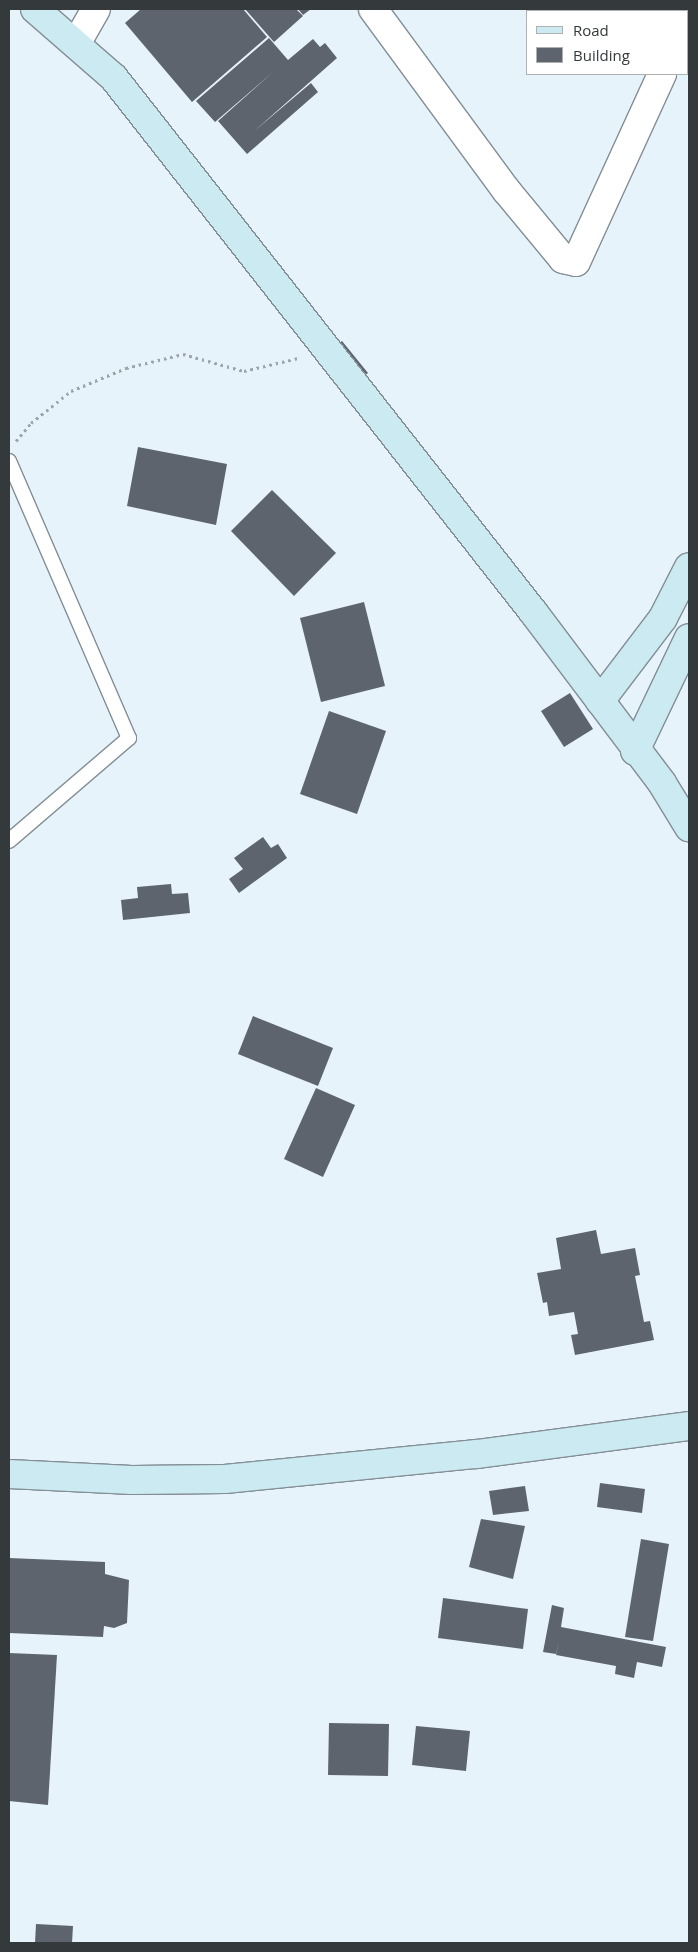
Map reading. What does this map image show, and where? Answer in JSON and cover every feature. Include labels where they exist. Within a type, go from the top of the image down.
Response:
[{"type":"main road","points":[[35,9],[114,78],[600,701],[635,751],[662,783],[689,827]]},
{"type":"main road","points":[[600,701],[663,618],[689,567]]},
{"type":"main road","points":[[635,751],[689,638]]},
{"type":"main road","points":[[9,1474],[132,1480],[225,1479],[476,1454],[689,1426]]},
{"type":"street","points":[[76,44],[96,9]]},
{"type":"street","points":[[373,9],[506,190],[563,259],[576,262],[662,75]]},
{"type":"lane","points":[[9,461],[129,738],[9,841]]},
{"type":"path","points":[[14,443],[32,423],[71,391],[126,368],[183,354],[244,371],[328,350]]},
{"type":"building","points":[[141,9],[243,9],[267,37],[192,102],[125,23]]},
{"type":"building","points":[[245,9],[296,9],[303,16],[274,42]]},
{"type":"building","points":[[298,9],[311,9],[303,15]]},
{"type":"building","points":[[269,38],[288,60],[313,39],[320,47],[325,43],[337,58],[252,133],[311,83],[318,92],[247,154],[218,121],[273,72],[215,122],[196,101]]},
{"type":"building","points":[[342,341],[368,373],[356,383],[330,350]]},
{"type":"building","points":[[138,447],[227,464],[216,525],[127,506]]},
{"type":"building","points":[[272,490],[336,553],[294,596],[231,531]]},
{"type":"building","points":[[364,602],[385,686],[321,702],[300,618]]},
{"type":"building","points":[[570,693],[593,729],[564,747],[541,711]]},
{"type":"building","points":[[329,711],[386,731],[357,814],[300,794]]},
{"type":"building","points":[[263,837],[271,848],[278,844],[287,858],[239,893],[229,879],[243,869],[234,858]]},
{"type":"building","points":[[171,884],[172,894],[188,893],[190,913],[123,920],[121,900],[138,898],[137,887]]},
{"type":"building","points":[[253,1016],[333,1048],[318,1086],[238,1054]]},
{"type":"building","points":[[316,1088],[355,1105],[323,1177],[284,1159]]},
{"type":"building","points":[[596,1230],[601,1254],[635,1248],[640,1275],[635,1276],[644,1322],[650,1321],[654,1340],[575,1355],[571,1335],[578,1334],[574,1312],[549,1316],[547,1302],[543,1303],[537,1273],[561,1269],[556,1238]]},
{"type":"building","points":[[600,1483],[645,1489],[642,1513],[597,1507]]},
{"type":"building","points":[[525,1486],[529,1511],[493,1515],[489,1491]]},
{"type":"building","points":[[481,1519],[525,1526],[513,1579],[469,1567]]},
{"type":"building","points":[[641,1539],[669,1544],[653,1641],[625,1637]]},
{"type":"building","points":[[9,1558],[105,1562],[105,1574],[129,1580],[127,1623],[114,1628],[104,1626],[103,1637],[9,1633]]},
{"type":"building","points":[[443,1598],[528,1609],[523,1649],[438,1638]]},
{"type":"building","points":[[552,1605],[564,1608],[561,1627],[666,1647],[662,1667],[637,1662],[634,1678],[615,1674],[616,1666],[556,1655],[559,1642],[556,1654],[543,1652]]},
{"type":"building","points":[[9,1653],[57,1655],[48,1805],[9,1801]]},
{"type":"building","points":[[329,1723],[389,1724],[388,1776],[328,1775]]},
{"type":"building","points":[[416,1726],[470,1731],[466,1771],[412,1765]]},
{"type":"building","points":[[36,1924],[73,1926],[72,1943],[35,1943]]}]
